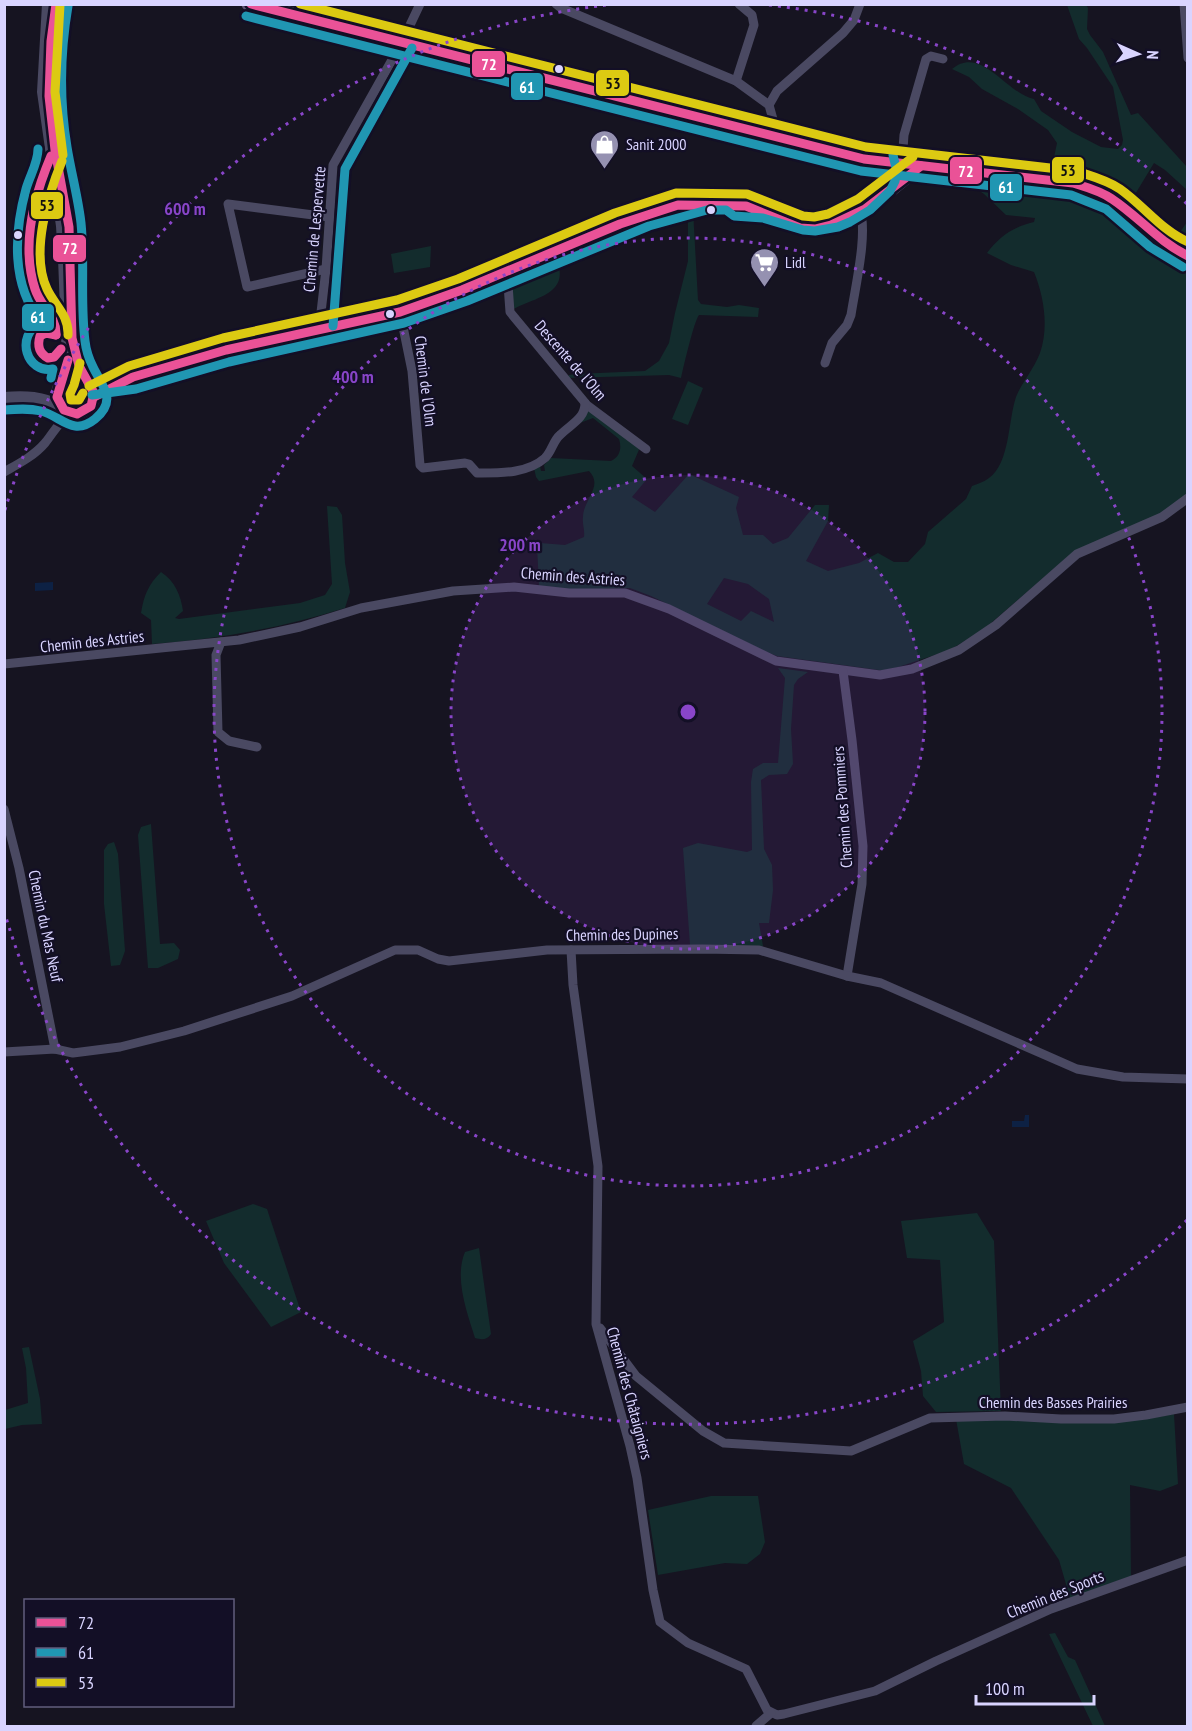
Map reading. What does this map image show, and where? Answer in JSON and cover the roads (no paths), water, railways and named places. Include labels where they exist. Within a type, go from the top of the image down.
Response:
[{"type":"main road","points":[[249,4],[864,159],[1073,183],[1094,189],[1113,200],[1163,243],[1188,256]]},
{"type":"street","points":[[48,4],[43,92],[64,258],[68,360],[57,398],[64,412]]},
{"type":"street","points":[[25,396],[49,401],[64,412],[83,412],[93,404],[94,397],[77,359],[71,331],[69,227],[50,114],[50,37],[56,4]]},
{"type":"street","name":"Chemin de Lespervette","points":[[321,328],[333,165],[402,42],[420,4]]},
{"type":"street","points":[[556,4],[735,81],[769,105],[774,123],[774,136]]},
{"type":"street","points":[[735,81],[754,25],[752,15],[739,4]]},
{"type":"street","points":[[769,105],[777,92],[849,27],[860,4]]},
{"type":"street","points":[[1184,4],[1188,58]]},
{"type":"street","points":[[902,163],[904,135],[926,59],[931,56],[944,58]]},
{"type":"street","points":[[859,208],[882,181],[885,167],[882,161]]},
{"type":"street","points":[[4,398],[25,396],[61,384],[73,376],[88,381],[133,376],[226,350],[400,312],[462,290],[620,224],[678,205],[766,206],[802,218],[828,217],[859,208],[888,194],[921,166]]},
{"type":"street","points":[[326,269],[247,287],[228,204],[329,217]]},
{"type":"street","points":[[825,363],[832,343],[847,325],[851,315],[861,242],[862,222],[859,208]]},
{"type":"street","name":"Descente de l'Olm","points":[[507,271],[510,312],[585,403],[646,449]]},
{"type":"street","name":"Chemin de l'Olm","points":[[400,312],[412,371],[420,465],[423,468],[465,463],[477,473],[489,473],[522,470],[532,466],[546,457],[557,438],[578,421],[585,410],[585,403]]},
{"type":"street","points":[[94,397],[133,376]]},
{"type":"street","points":[[4,472],[25,460],[44,444],[64,412]]},
{"type":"street","name":"Chemin des Astries","points":[[4,664],[221,642],[300,627],[361,608],[453,591],[514,587],[568,593],[625,593],[669,609],[776,661],[880,675],[912,669],[951,654],[996,625],[1077,554],[1162,517],[1188,498]]},
{"type":"street","points":[[221,642],[216,655],[218,732],[229,741],[257,747]]},
{"type":"street","name":"Chemin des Pommiers","points":[[843,671],[863,846],[862,884],[847,976]]},
{"type":"street","name":"Chemin du Mas Neuf","points":[[4,809],[19,868],[55,1049]]},
{"type":"street","name":"Chemin des Dupines","points":[[4,1052],[55,1049],[73,1053],[120,1047],[184,1031],[292,996],[395,950],[418,950],[449,961],[547,950],[759,950],[847,976],[881,983],[1077,1069],[1123,1077],[1188,1079]]},
{"type":"street","name":"Chemin des Châtaigniers","points":[[571,950],[573,985],[598,1166],[596,1324],[637,1478],[653,1590],[660,1622],[688,1643],[746,1669],[767,1710],[771,1713]]},
{"type":"street","name":"Chemin des Basses Prairies","points":[[596,1324],[636,1376],[703,1431],[724,1443],[850,1451],[930,1418],[1114,1419],[1188,1407]]},
{"type":"street","name":"Chemin des Sports","points":[[771,1713],[784,1714],[875,1691],[936,1660],[1051,1609],[1188,1560]]},
{"type":"street","points":[[756,1726],[771,1713]]},
{"type":"water","points":[[53,582],[53,590],[35,591],[35,583]]},
{"type":"water","points":[[1025,1115],[1029,1115],[1029,1127],[1012,1127],[1012,1121],[1024,1121]]},
{"type":"place","name":"Sanit 2000","points":[[605,170]]},
{"type":"place","name":"Lidl","points":[[764,288]]}]
